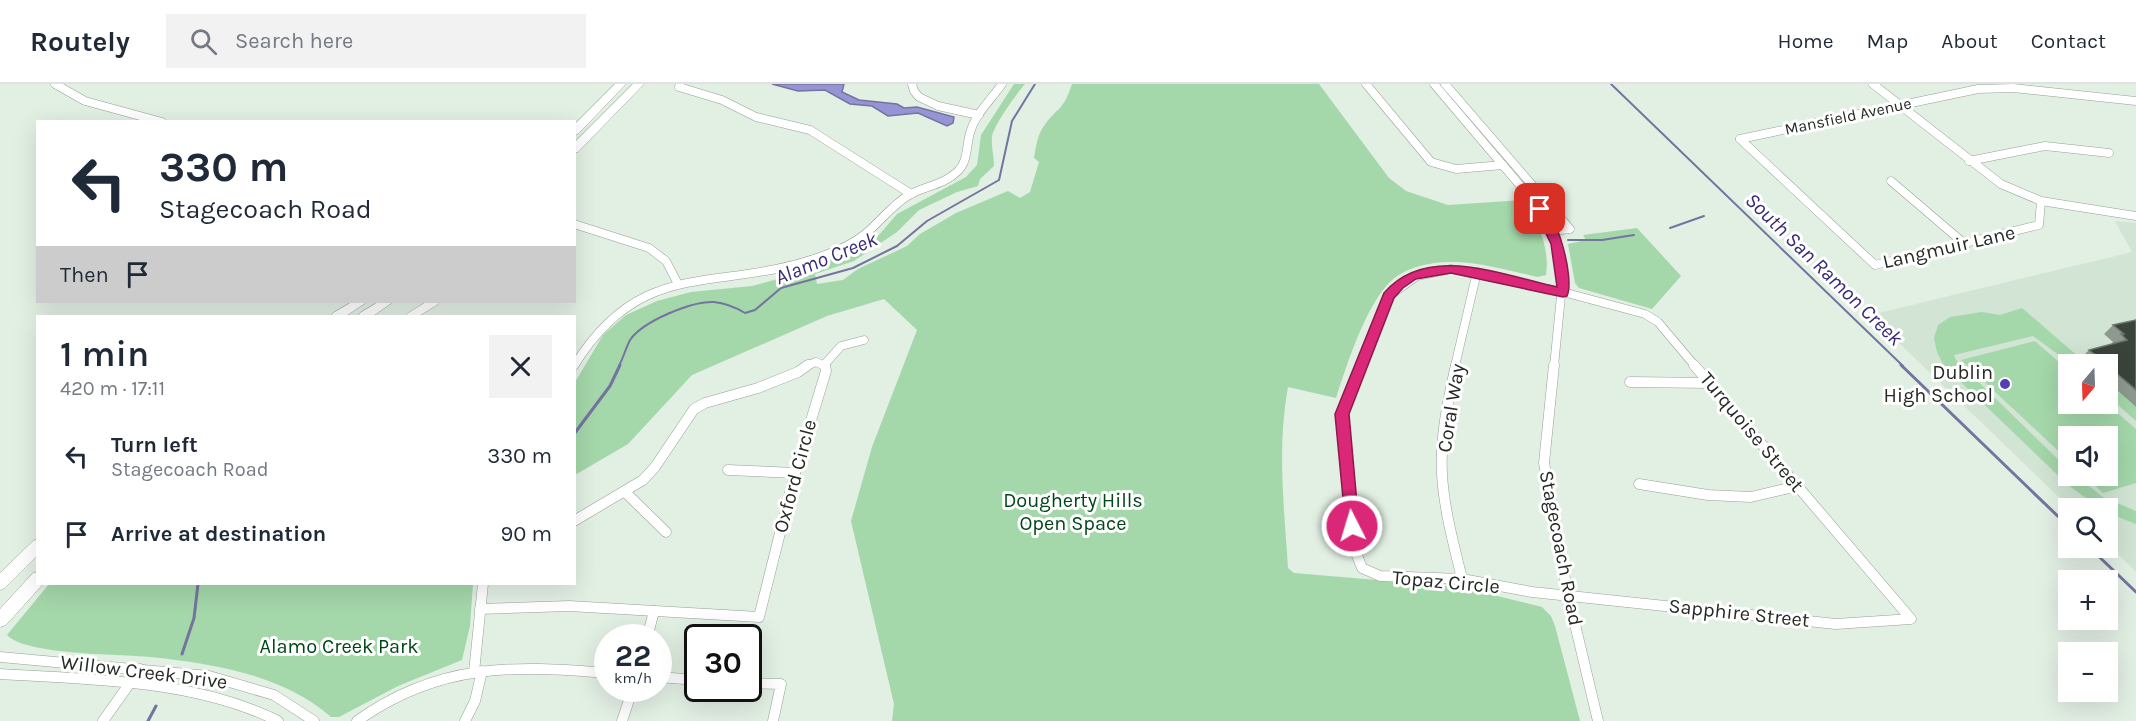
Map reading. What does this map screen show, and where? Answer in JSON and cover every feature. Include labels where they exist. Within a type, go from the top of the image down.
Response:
[{"type":"main road","points":[[576,130],[621,84]]},
{"type":"main road","points":[[576,148],[639,84]]},
{"type":"main road","points":[[339,315],[359,303]]},
{"type":"main road","points":[[366,315],[385,303]]},
{"type":"main road","points":[[0,583],[36,547]]},
{"type":"main road","points":[[0,620],[36,580]]},
{"type":"street","points":[[55,84],[85,101],[155,120]]},
{"type":"street","points":[[680,84],[679,87],[686,91],[722,100],[756,117],[810,130],[911,194]]},
{"type":"street","points":[[912,84],[912,91],[926,102],[979,115]]},
{"type":"street","points":[[576,363],[588,343],[609,318],[630,303],[678,284],[755,274],[847,246],[868,234],[893,206],[911,194],[935,186],[960,169],[968,157],[970,132],[979,115],[1002,84]]},
{"type":"street","points":[[1366,84],[1431,162],[1456,169],[1503,165]]},
{"type":"street","name":"Stagecoach Road","points":[[1434,84],[1540,209],[1552,231],[1561,260],[1563,292],[1544,463],[1568,595],[1598,721]]},
{"type":"street","points":[[1873,84],[2001,184],[2042,201],[2070,208],[2136,216]]},
{"type":"street","name":"Mansfield Avenue","points":[[1740,139],[1900,105],[1974,86],[2136,101]]},
{"type":"street","points":[[1441,92],[1448,87],[1570,229],[1552,231]]},
{"type":"street","name":"Langmuir Lane","points":[[1740,139],[1875,265],[1966,245],[2039,225],[2042,201]]},
{"type":"street","points":[[1488,147],[1497,144]]},
{"type":"street","points":[[1969,161],[2045,146],[2109,153]]},
{"type":"street","points":[[1891,181],[1966,245]]},
{"type":"street","points":[[576,225],[649,248],[666,261],[678,284]]},
{"type":"street","name":"Topaz Circle","points":[[1563,292],[1477,272],[1451,269],[1431,270],[1413,275],[1389,296],[1342,414],[1354,548],[1362,568],[1380,576],[1462,579],[1568,595]]},
{"type":"street","name":"Coral Way","points":[[1462,579],[1443,493],[1442,461],[1444,428],[1477,272]]},
{"type":"street","name":"Turquoise Street","points":[[1563,292],[1645,314],[1667,331],[1911,619]]},
{"type":"street","points":[[413,315],[432,303]]},
{"type":"street","points":[[576,520],[625,492],[655,467],[694,409],[705,403],[758,388],[798,372],[807,365],[816,362],[825,364],[833,350],[844,342],[864,340]]},
{"type":"street","name":"Oxford Circle","points":[[480,609],[569,606],[759,617],[795,473],[826,371],[825,364]]},
{"type":"street","points":[[1630,382],[1710,383]]},
{"type":"street","points":[[728,470],[795,473]]},
{"type":"street","points":[[1639,484],[1708,495],[1750,496],[1798,486]]},
{"type":"street","points":[[625,492],[666,532]]},
{"type":"street","points":[[465,721],[475,701],[483,585]]},
{"type":"street","name":"Sapphire Street","points":[[1568,595],[1836,624],[1911,619]]},
{"type":"street","points":[[651,624],[654,611]]},
{"type":"street","name":"Willow Creek Drive","points":[[0,657],[209,676],[273,695],[314,721]]},
{"type":"street","points":[[357,721],[368,712],[438,679],[529,667],[594,672]]},
{"type":"street","points":[[104,721],[140,669]]},
{"type":"street","name":"Willow Creek Drive","points":[[0,674],[129,685],[226,700],[260,709],[278,721]]},
{"type":"street","points":[[762,683],[781,684],[773,721]]},
{"type":"street","points":[[622,721],[628,702]]},
{"type":"shaded area","name":"Dublin High School","points":[[2115,221],[2136,223],[2136,572],[2118,554],[2118,498],[2060,498],[1870,315],[2132,252]]},
{"type":"green space","name":"Dougherty Hills Open Space","points":[[1014,84],[1025,84],[996,125],[992,137],[994,166],[980,179],[978,186],[957,192],[919,210],[897,232],[854,261],[815,274],[817,284],[843,280],[858,269],[907,246],[920,234],[956,213],[1008,191],[1020,198],[1030,192],[1039,162],[1034,158],[1040,133],[1063,104],[1072,84],[1319,84],[1389,178],[1406,191],[1448,205],[1523,200],[1542,236],[1546,255],[1546,275],[1538,277],[1456,262],[1439,262],[1413,268],[1391,281],[1373,305],[1358,336],[1336,398],[1288,387],[1282,455],[1288,568],[1294,573],[1460,587],[1542,607],[1551,616],[1555,626],[1580,721],[892,721],[894,704],[851,521],[872,447],[917,330],[884,299],[827,316],[692,375],[628,444],[576,474],[576,381],[603,335],[626,315],[657,301],[691,292],[752,286],[785,277],[860,247],[879,235],[897,214],[966,177],[977,165],[981,135]]},
{"type":"green space","points":[[1637,228],[1681,276],[1652,309],[1579,288],[1575,283],[1568,244],[1586,240],[1583,235]]},
{"type":"green space","points":[[2022,308],[2075,354],[2058,354],[2033,336],[1954,355],[1956,360],[2058,459],[2058,475],[1944,366],[1937,352],[1934,338],[1938,325],[1950,317],[1982,312],[2000,315]]},
{"type":"green space","points":[[2035,341],[2058,361],[2058,414],[2118,413],[2136,429],[2136,483],[2103,493],[2096,486],[2118,486],[2118,426],[2058,426],[2058,451],[1961,360]]},
{"type":"green space","points":[[2118,391],[2136,407],[2136,421],[2118,405]]},
{"type":"green space","points":[[2069,486],[2089,486],[2105,498],[2086,498]]},
{"type":"green space","points":[[2118,503],[2136,511],[2136,524],[2118,517]]},
{"type":"green space","name":"Alamo Creek Park","points":[[48,585],[473,585],[470,626],[462,660],[398,686],[339,717],[331,717],[312,703],[269,681],[222,668],[150,657],[52,650],[17,642],[7,635]]},
{"type":"water","points":[[772,84],[844,84],[842,92],[859,100],[897,104],[904,108],[917,107],[954,117],[953,123],[947,126],[918,113],[888,116],[872,106],[850,104],[825,90],[798,91]]},
{"type":"building","points":[[2136,320],[2136,390],[2118,375],[2118,354],[2094,354],[2089,350],[2127,340],[2121,334],[2124,334],[2113,325]]},
{"type":"waterway","name":"Alamo Creek","points":[[619,366],[630,340],[656,319],[693,305],[714,302],[734,307],[745,313],[755,310],[781,288],[853,268],[897,246],[927,221],[999,180],[1012,121],[1035,84]]},
{"type":"waterway","name":"South San Ramon Creek","points":[[1611,84],[1903,366]]},
{"type":"waterway","points":[[1670,228],[1704,216]]},
{"type":"waterway","points":[[1568,240],[1602,240],[1634,235]]},
{"type":"waterway","name":"Alamo Creek","points":[[576,431],[610,386],[620,365]]},
{"type":"waterway","name":"South San Ramon Creek","points":[[1901,365],[2058,516]]},
{"type":"waterway","name":"South San Ramon Creek","points":[[2100,558],[2136,592]]},
{"type":"waterway","name":"Alamo Creek","points":[[182,654],[194,618],[198,585]]},
{"type":"waterway","name":"Alamo Creek","points":[[148,721],[156,706]]},
{"type":"place","name":"Dublin High School","points":[[2005,384]]},
{"type":"route","points":[[1352,526],[1342,414],[1389,296],[1413,275],[1431,270],[1451,269],[1477,272],[1563,292],[1563,276],[1557,244],[1540,209]]}]
